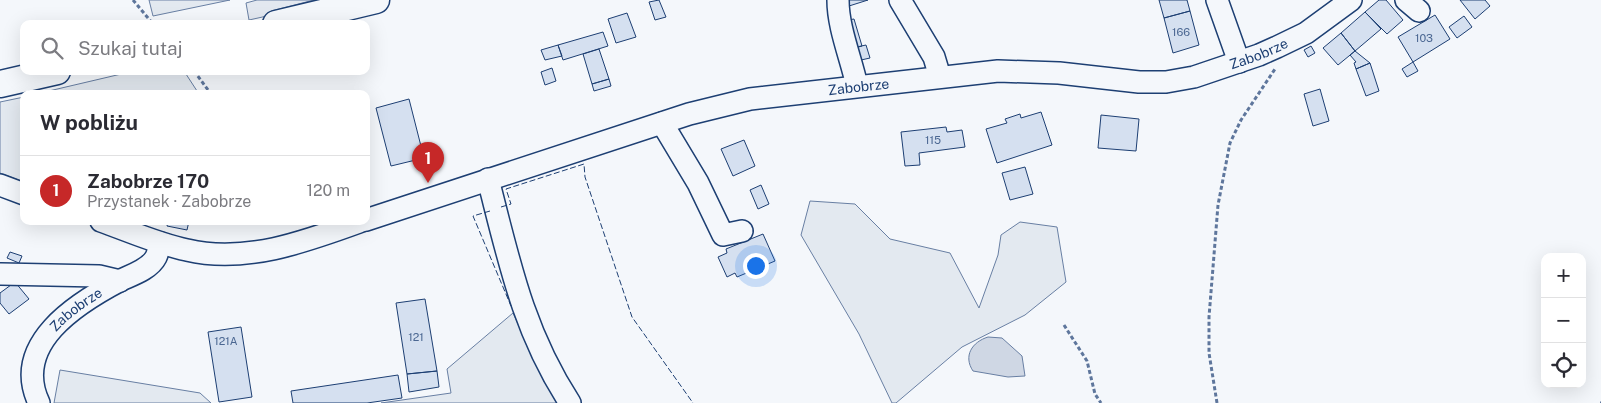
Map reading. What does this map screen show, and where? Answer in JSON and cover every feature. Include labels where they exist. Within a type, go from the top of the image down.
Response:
[{"type":"main road","points":[[293,20],[376,0]]},
{"type":"main road","points":[[0,84],[39,75]]},
{"type":"street","points":[[838,0],[838,17],[851,57],[857,86]]},
{"type":"street","points":[[900,0],[934,57],[940,77]]},
{"type":"street","points":[[1217,0],[1239,62]]},
{"type":"street","name":"Zabobrze","points":[[370,219],[662,123],[716,106],[750,99],[998,71],[1024,71],[1105,80],[1166,82],[1194,77],[1239,62],[1306,33],[1351,0]]},
{"type":"street","points":[[662,123],[698,183],[723,235],[742,231]]},
{"type":"street","points":[[488,180],[523,311],[540,351],[570,403]]},
{"type":"street","points":[[0,185],[20,192]]},
{"type":"street","points":[[112,225],[189,251],[242,254],[306,230],[337,225]]},
{"type":"street","name":"Zabobrze","points":[[39,403],[32,380],[33,364],[37,351],[46,336],[69,312],[145,268],[156,258],[160,242]]},
{"type":"street","points":[[1,274],[99,276],[120,281]]},
{"type":"path","points":[[133,0],[150,20]]},
{"type":"path","points":[[1217,403],[1209,353],[1209,317],[1218,205],[1230,143],[1248,108],[1276,69],[1277,47]]},
{"type":"path","points":[[197,75],[208,90]]},
{"type":"path","points":[[1064,325],[1087,361],[1095,394],[1101,403]]},
{"type":"shaded area","points":[[149,0],[230,0],[153,16]]},
{"type":"shaded area","points":[[257,0],[314,0],[271,11],[267,16],[249,20],[246,3]]},
{"type":"shaded area","points":[[117,75],[187,75],[196,90],[53,90]]},
{"type":"shaded area","points":[[20,98],[20,180],[0,173],[0,102]]},
{"type":"shaded area","points":[[810,201],[855,204],[890,239],[950,253],[979,308],[998,255],[1001,235],[1020,222],[1057,227],[1066,282],[1025,315],[962,347],[896,403],[892,403],[859,334],[801,235]]},
{"type":"shaded area","points":[[513,313],[544,381],[558,403],[381,403],[451,393],[447,369]]},
{"type":"shaded area","points":[[988,337],[1002,338],[1022,356],[1025,376],[1008,377],[973,371],[969,360],[971,350],[978,342]]},
{"type":"shaded area","points":[[60,370],[200,393],[211,403],[54,403]]},
{"type":"building","points":[[659,0],[666,17],[655,20],[649,2]]},
{"type":"building","points":[[847,0],[868,0],[849,6]]},
{"type":"building","points":[[1159,0],[1187,0],[1190,11],[1164,18]]},
{"type":"building","points":[[1379,0],[1386,0],[1403,20],[1387,34],[1365,12]]},
{"type":"building","points":[[1460,0],[1485,0],[1490,6],[1475,19]]},
{"type":"building","points":[[1190,11],[1199,45],[1173,53],[1164,18]]},
{"type":"building","points":[[1365,12],[1381,29],[1355,51],[1341,33]]},
{"type":"building","points":[[627,13],[636,37],[616,43],[608,19]]},
{"type":"building","points":[[1435,15],[1450,39],[1413,62],[1398,37]]},
{"type":"building","points":[[1464,16],[1472,27],[1457,38],[1449,27]]},
{"type":"building","points":[[854,19],[862,46],[855,48],[848,20]]},
{"type":"building","points":[[603,32],[608,46],[563,60],[558,45]]},
{"type":"building","points":[[1341,33],[1355,51],[1338,65],[1323,48]]},
{"type":"building","points":[[558,45],[562,56],[545,60],[541,50]]},
{"type":"building","points":[[866,45],[870,58],[861,60],[857,47]]},
{"type":"building","points":[[1311,46],[1315,53],[1308,57],[1304,50]]},
{"type":"building","points":[[599,49],[609,79],[592,84],[583,54]]},
{"type":"building","points":[[1355,51],[1370,63],[1356,69],[1354,63],[1356,62],[1350,55]]},
{"type":"building","points":[[1413,62],[1418,71],[1407,77],[1402,69]]},
{"type":"building","points":[[1370,63],[1379,91],[1366,96],[1356,69]]},
{"type":"building","points":[[552,68],[556,81],[545,85],[541,72]]},
{"type":"building","points":[[609,79],[611,86],[594,91],[592,84]]},
{"type":"building","points":[[1320,89],[1329,121],[1313,126],[1304,94]]},
{"type":"building","points":[[409,99],[424,158],[391,166],[376,108]]},
{"type":"building","points":[[1041,112],[1052,145],[997,163],[986,129],[1007,123],[1005,119],[1020,114],[1021,118]]},
{"type":"building","points":[[1101,115],[1139,119],[1136,151],[1098,148]]},
{"type":"building","points":[[946,127],[947,132],[962,130],[965,147],[919,153],[920,165],[905,166],[901,132]]},
{"type":"building","points":[[744,140],[755,166],[733,176],[721,149]]},
{"type":"building","points":[[1025,167],[1033,194],[1010,200],[1002,173]]},
{"type":"building","points":[[761,185],[769,204],[758,209],[750,190]]},
{"type":"building","points":[[167,225],[188,225],[187,230]]},
{"type":"building","points":[[763,234],[775,261],[737,277],[735,273],[727,277],[718,257],[727,253],[726,249]]},
{"type":"building","points":[[10,252],[22,256],[19,263],[7,258]]},
{"type":"building","points":[[15,282],[29,299],[9,314],[0,303],[0,293]]},
{"type":"building","points":[[425,299],[437,371],[407,374],[396,303]]},
{"type":"building","points":[[241,327],[252,397],[219,402],[208,332]]},
{"type":"building","points":[[437,371],[439,387],[409,392],[407,374]]},
{"type":"building","points":[[398,375],[402,398],[367,403],[293,403],[291,391]]},
{"type":"fence","points":[[501,207],[511,204],[506,189],[584,164],[585,177],[632,317],[693,403]]},
{"type":"fence","points":[[490,211],[473,216],[511,306]]},
{"type":"place","name":"Zabobrze 170","points":[[428,183]]}]
